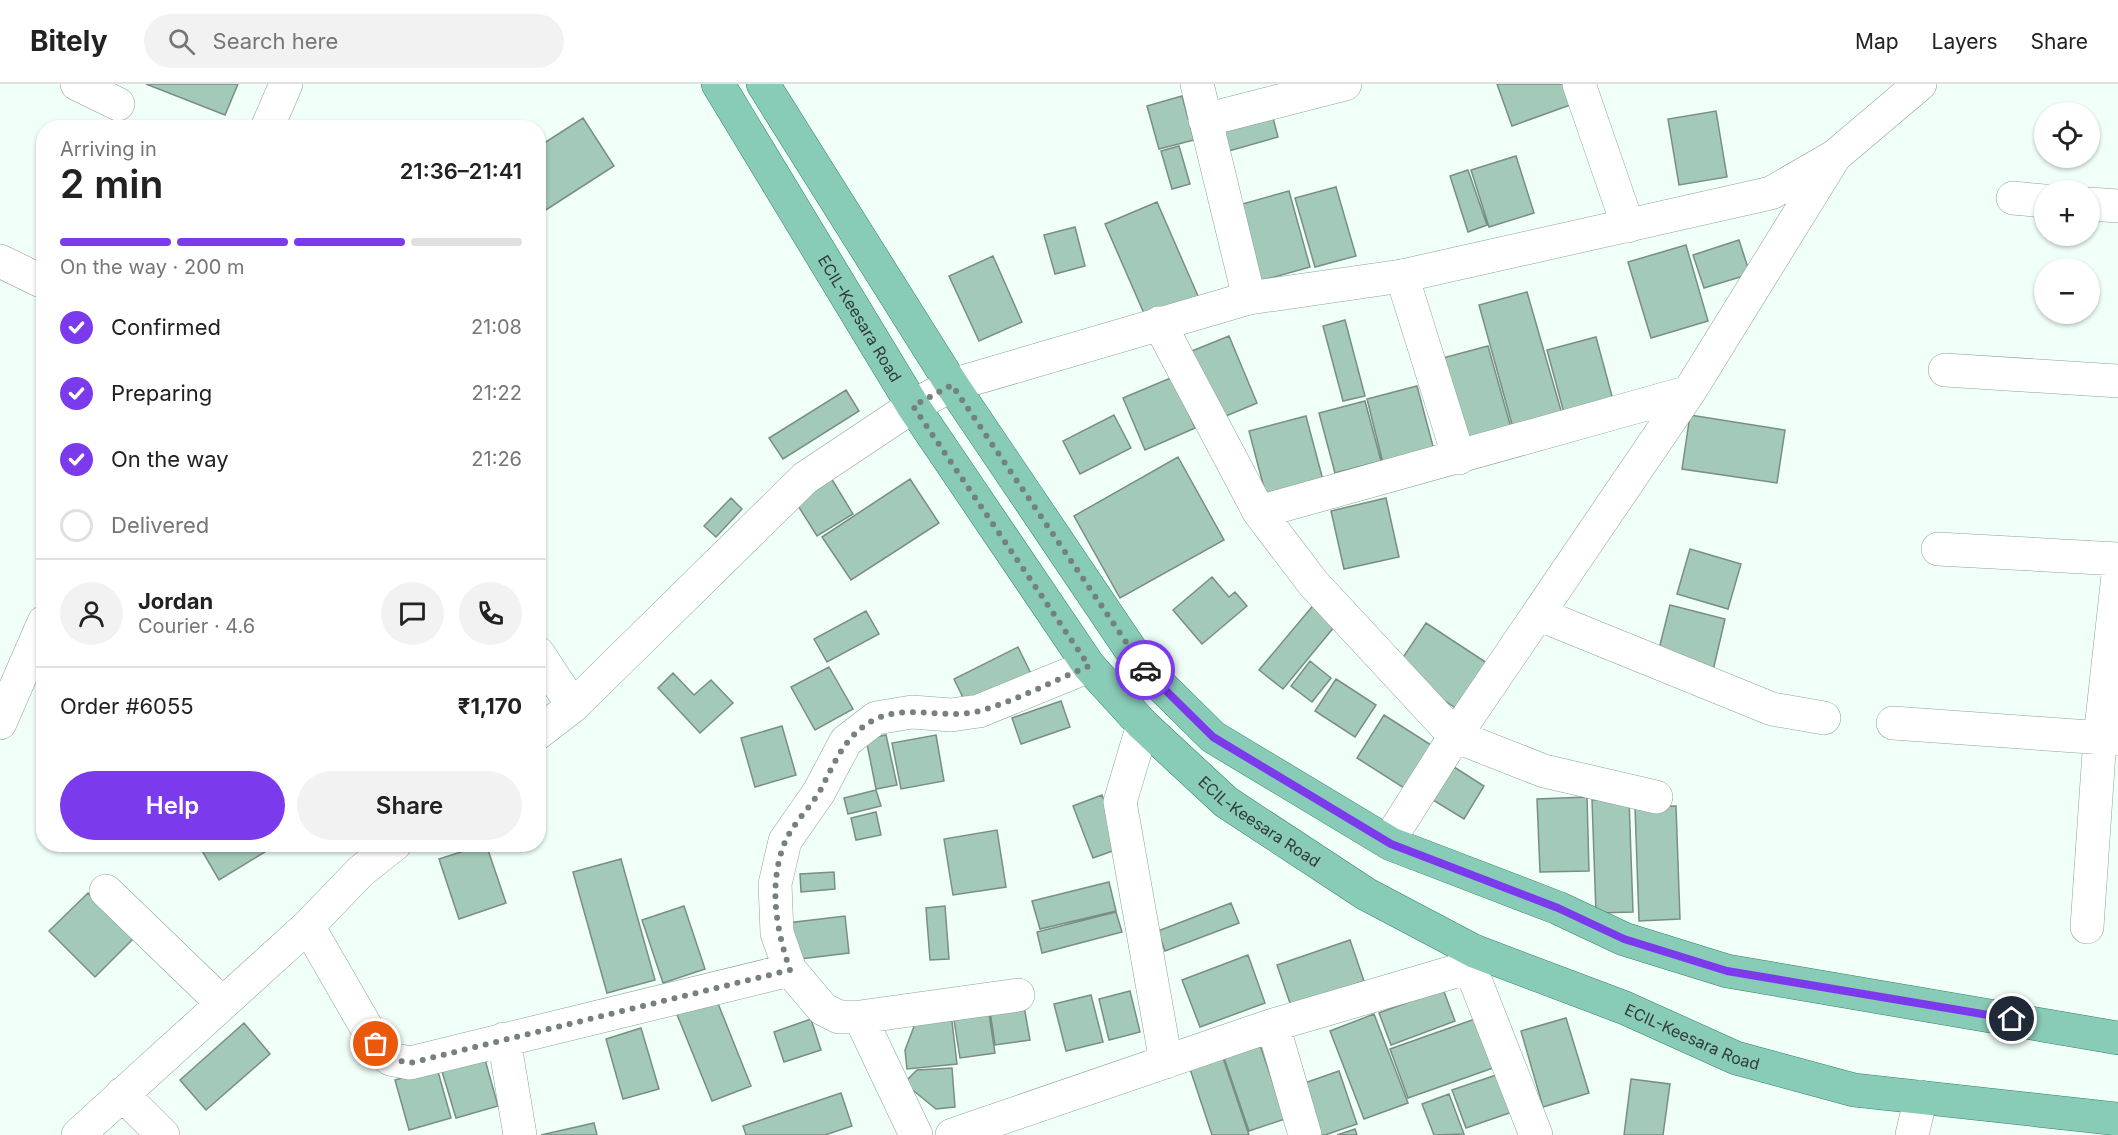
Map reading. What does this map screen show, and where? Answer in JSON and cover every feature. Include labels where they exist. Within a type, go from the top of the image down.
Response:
[{"type":"main road","name":"ECIL-Keesara Road","points":[[718,84],[913,406],[1089,666],[1143,725],[1226,802],[1366,894],[1472,959],[1625,1008],[1736,1058],[1854,1090],[2118,1119]]},
{"type":"main road","points":[[763,84],[952,385],[1143,668],[1213,737],[1388,842],[1558,908],[1624,939],[1727,971],[2118,1038]]},
{"type":"street","points":[[77,84],[118,104]]},
{"type":"street","points":[[270,120],[286,84]]},
{"type":"street","points":[[1197,84],[1249,298]]},
{"type":"street","points":[[1205,120],[1345,84]]},
{"type":"street","points":[[1579,84],[1628,226]]},
{"type":"street","points":[[546,727],[573,706],[805,478],[913,406],[952,385],[1249,298],[1402,276],[1771,193],[1835,156],[1920,84]]},
{"type":"street","points":[[1388,842],[1455,736],[1689,392],[1835,156]]},
{"type":"street","points":[[2013,198],[2034,200]]},
{"type":"street","points":[[2100,205],[2118,206]]},
{"type":"street","points":[[0,261],[36,278]]},
{"type":"street","points":[[1402,276],[1459,458]]},
{"type":"street","points":[[1159,323],[1259,512],[1313,583],[1455,736],[1507,759],[1544,771],[1656,797]]},
{"type":"street","points":[[1945,370],[2118,381]]},
{"type":"street","points":[[1259,512],[1689,392]]},
{"type":"street","points":[[1938,549],[2118,559]]},
{"type":"street","points":[[2087,927],[2109,739],[2118,574]]},
{"type":"street","points":[[1538,614],[1772,709],[1824,718]]},
{"type":"street","points":[[4,703],[36,638]]},
{"type":"street","points":[[546,665],[573,706]]},
{"type":"street","points":[[1018,995],[860,1017],[839,1017],[823,1009],[790,970],[777,933],[775,884],[785,841],[819,792],[846,741],[876,718],[912,712],[951,715],[979,711],[1089,666]]},
{"type":"street","points":[[1893,723],[2109,739]]},
{"type":"street","points":[[1143,725],[1120,802],[1166,1062]]},
{"type":"street","points":[[78,1135],[308,926],[361,871],[385,852]]},
{"type":"street","points":[[106,891],[222,1003]]},
{"type":"street","points":[[308,926],[376,1044],[390,1059],[410,1063],[790,970]]},
{"type":"street","points":[[952,1135],[1028,1123],[1166,1062],[1472,959],[1536,1135]]},
{"type":"street","points":[[860,1017],[916,1135]]},
{"type":"street","points":[[1273,1025],[1305,1135]]},
{"type":"street","points":[[504,1039],[520,1135]]},
{"type":"street","points":[[122,1094],[163,1135]]},
{"type":"street","points":[[1912,1135],[1921,1097]]},
{"type":"building","points":[[146,84],[238,84],[225,115]]},
{"type":"building","points":[[1497,84],[1566,84],[1573,104],[1512,126]]},
{"type":"building","points":[[1182,96],[1194,140],[1159,149],[1147,106]]},
{"type":"building","points":[[1716,111],[1727,177],[1679,185],[1668,119]]},
{"type":"building","points":[[583,118],[614,166],[546,210],[546,142]]},
{"type":"building","points":[[1273,118],[1278,137],[1225,152],[1219,132]]},
{"type":"building","points":[[1179,146],[1190,184],[1172,189],[1161,151]]},
{"type":"building","points":[[1516,156],[1534,213],[1489,227],[1471,170]]},
{"type":"building","points":[[1468,170],[1487,225],[1468,232],[1450,176]]},
{"type":"building","points":[[1336,187],[1356,256],[1315,267],[1295,198]]},
{"type":"building","points":[[1289,191],[1310,267],[1260,281],[1239,205]]},
{"type":"building","points":[[1157,202],[1198,296],[1146,318],[1105,224]]},
{"type":"building","points":[[1075,227],[1085,266],[1055,274],[1044,235]]},
{"type":"building","points":[[1739,240],[1750,274],[1704,288],[1693,255]]},
{"type":"building","points":[[1686,245],[1708,321],[1651,338],[1628,262]]},
{"type":"building","points":[[993,256],[1022,322],[979,341],[949,276]]},
{"type":"building","points":[[1527,292],[1562,414],[1513,428],[1479,305]]},
{"type":"building","points":[[1345,320],[1365,396],[1343,401],[1323,326]]},
{"type":"building","points":[[1229,336],[1257,403],[1214,421],[1187,353]]},
{"type":"building","points":[[1596,337],[1613,400],[1564,413],[1547,350]]},
{"type":"building","points":[[1488,346],[1511,428],[1460,442],[1439,359]]},
{"type":"building","points":[[1173,377],[1195,428],[1145,450],[1123,398]]},
{"type":"building","points":[[1417,386],[1434,450],[1383,463],[1367,399]]},
{"type":"building","points":[[846,390],[859,411],[783,459],[769,438]]},
{"type":"building","points":[[1365,401],[1381,461],[1335,473],[1319,413]]},
{"type":"building","points":[[1114,415],[1131,448],[1080,474],[1063,441]]},
{"type":"building","points":[[1690,415],[1785,430],[1777,483],[1682,469]]},
{"type":"building","points":[[1306,416],[1324,484],[1267,499],[1249,431]]},
{"type":"building","points":[[1178,457],[1224,540],[1120,598],[1074,516]]},
{"type":"building","points":[[828,473],[853,514],[817,536],[792,496]]},
{"type":"building","points":[[910,479],[939,523],[851,580],[822,537]]},
{"type":"building","points":[[731,498],[742,509],[716,537],[704,526]]},
{"type":"building","points":[[1386,498],[1399,557],[1344,569],[1331,511]]},
{"type":"building","points":[[1690,549],[1741,564],[1728,609],[1677,594]]},
{"type":"building","points":[[1212,577],[1229,597],[1235,592],[1247,606],[1202,644],[1173,610]]},
{"type":"building","points":[[1316,602],[1339,621],[1283,689],[1259,670]]},
{"type":"building","points":[[1670,605],[1725,619],[1712,675],[1656,661]]},
{"type":"building","points":[[866,611],[879,634],[827,662],[814,639]]},
{"type":"building","points":[[1426,623],[1493,667],[1463,713],[1396,668]]},
{"type":"building","points":[[1018,647],[1033,678],[969,710],[954,679]]},
{"type":"building","points":[[1310,661],[1331,678],[1312,702],[1291,686]]},
{"type":"building","points":[[829,667],[853,709],[815,730],[791,687]]},
{"type":"building","points":[[673,673],[694,695],[711,680],[733,703],[700,733],[658,688]]},
{"type":"building","points":[[1336,679],[1376,705],[1355,737],[1315,711]]},
{"type":"building","points":[[1061,701],[1070,727],[1021,744],[1012,718]]},
{"type":"building","points":[[1384,715],[1431,745],[1404,788],[1357,758]]},
{"type":"building","points":[[782,726],[796,775],[755,787],[741,738]]},
{"type":"building","points":[[886,735],[897,785],[876,789],[866,739]]},
{"type":"building","points":[[936,735],[944,781],[901,789],[892,743]]},
{"type":"building","points":[[1454,767],[1484,786],[1464,819],[1433,800]]},
{"type":"building","points":[[876,790],[881,806],[848,814],[844,798]]},
{"type":"building","points":[[1102,795],[1121,848],[1093,858],[1073,806]]},
{"type":"building","points":[[1587,797],[1589,871],[1540,872],[1537,799]]},
{"type":"building","points":[[1629,799],[1633,912],[1596,913],[1592,800]]},
{"type":"building","points":[[1676,806],[1680,919],[1639,921],[1635,807]]},
{"type":"building","points":[[876,812],[881,835],[856,840],[851,818]]},
{"type":"building","points":[[997,830],[1006,887],[953,895],[944,839]]},
{"type":"building","points":[[203,852],[265,852],[219,880]]},
{"type":"building","points":[[461,852],[489,852],[506,903],[459,919],[439,859]]},
{"type":"building","points":[[621,859],[655,980],[607,993],[573,872]]},
{"type":"building","points":[[834,872],[835,889],[801,892],[800,874]]},
{"type":"building","points":[[1109,882],[1116,911],[1040,929],[1032,901]]},
{"type":"building","points":[[88,893],[133,939],[95,977],[49,931]]},
{"type":"building","points":[[1231,903],[1239,923],[1165,951],[1158,931]]},
{"type":"building","points":[[684,906],[705,969],[663,983],[642,920]]},
{"type":"building","points":[[945,906],[949,959],[930,960],[926,908]]},
{"type":"building","points":[[1116,912],[1122,932],[1042,953],[1037,932]]},
{"type":"building","points":[[845,916],[849,953],[792,960],[787,923]]},
{"type":"building","points":[[1350,940],[1364,981],[1291,1006],[1277,965]]},
{"type":"building","points":[[1248,955],[1265,1003],[1200,1027],[1182,980]]},
{"type":"building","points":[[1443,989],[1455,1021],[1391,1045],[1379,1013]]},
{"type":"building","points":[[1130,991],[1140,1032],[1109,1040],[1099,999]]},
{"type":"building","points":[[1091,995],[1103,1042],[1066,1051],[1054,1004]]},
{"type":"building","points":[[715,996],[751,1086],[712,1101],[676,1012]]},
{"type":"building","points":[[1024,1006],[1030,1040],[995,1045],[990,1011]]},
{"type":"building","points":[[951,1013],[957,1064],[907,1069],[905,1050],[918,1016]]},
{"type":"building","points":[[989,1014],[995,1053],[960,1058],[954,1020]]},
{"type":"building","points":[[1374,1014],[1408,1103],[1364,1119],[1330,1031]]},
{"type":"building","points":[[1566,1018],[1589,1093],[1543,1107],[1521,1031]]},
{"type":"building","points":[[811,1019],[821,1050],[784,1062],[774,1032]]},
{"type":"building","points":[[1475,1019],[1493,1068],[1408,1098],[1390,1049]]},
{"type":"building","points":[[244,1023],[270,1054],[206,1110],[180,1080]]},
{"type":"building","points":[[641,1028],[659,1089],[623,1099],[606,1039]]},
{"type":"building","points":[[1258,1039],[1285,1119],[1249,1131],[1222,1052]]},
{"type":"building","points":[[1221,1052],[1249,1135],[1212,1135],[1188,1063]]},
{"type":"building","points":[[484,1056],[498,1106],[456,1118],[441,1068]]},
{"type":"building","points":[[437,1068],[451,1118],[409,1130],[395,1080]]},
{"type":"building","points":[[952,1068],[955,1107],[936,1109],[904,1083],[917,1070]]},
{"type":"building","points":[[1339,1071],[1357,1124],[1325,1135],[1313,1135],[1296,1086]]},
{"type":"building","points":[[1502,1073],[1515,1111],[1466,1128],[1452,1090]]},
{"type":"building","points":[[1631,1079],[1670,1084],[1663,1135],[1624,1135]]},
{"type":"building","points":[[841,1093],[852,1126],[825,1135],[746,1135],[743,1126]]},
{"type":"building","points":[[1449,1094],[1464,1134],[1434,1135],[1422,1104]]},
{"type":"building","points":[[594,1123],[597,1135],[541,1135]]},
{"type":"building","points":[[1355,1129],[1357,1135],[1337,1135]]},
{"type":"way so far","points":[[376,1044],[390,1059],[410,1063],[790,970],[777,933],[775,884],[785,841],[819,792],[846,741],[876,718],[912,712],[951,715],[979,711],[1089,666],[913,406],[952,385],[1145,670]]},
{"type":"route","points":[[1145,670],[1213,737],[1391,844],[1558,908],[1624,939],[1727,971],[2012,1019]]}]
